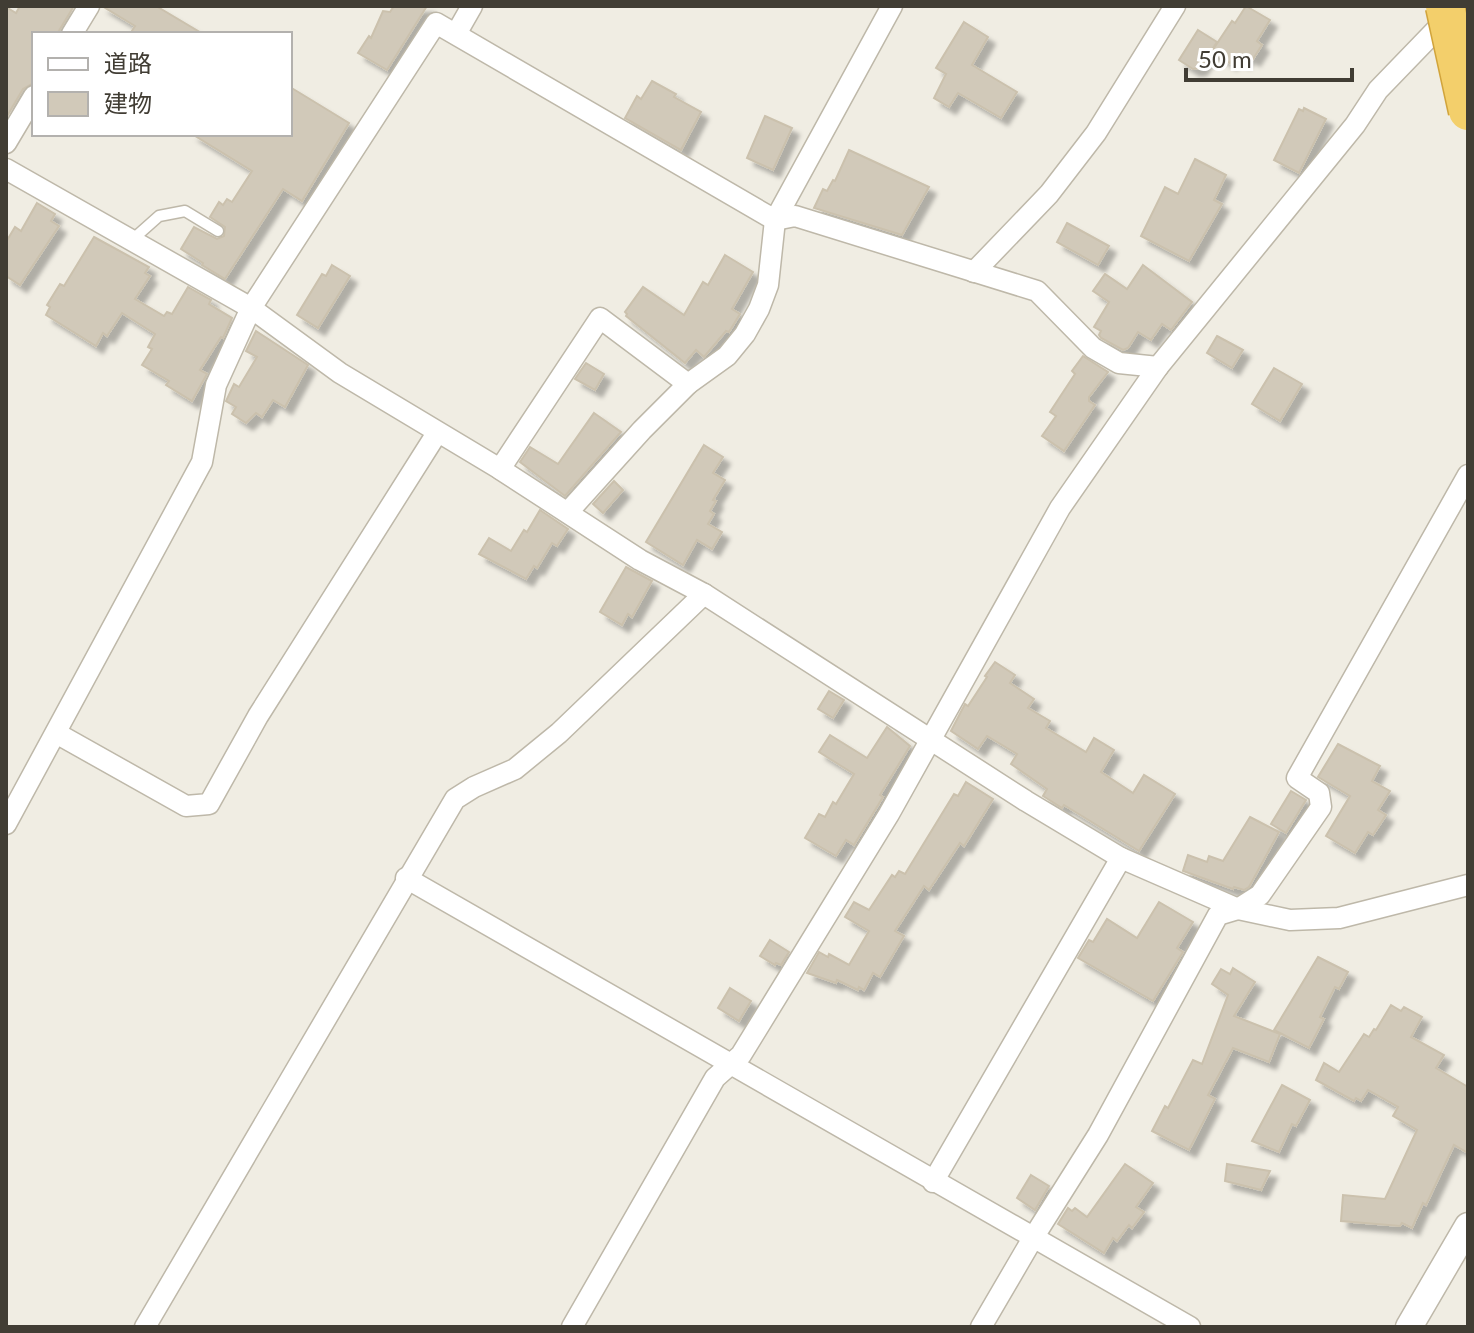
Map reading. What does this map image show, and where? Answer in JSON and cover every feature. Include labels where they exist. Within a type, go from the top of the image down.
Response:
[{"type":"highway","points":[[1445,6],[1468,111]]},
{"type":"street","points":[[73,32],[89,6]]},
{"type":"street","points":[[456,34],[472,6]]},
{"type":"street","points":[[568,512],[642,430],[688,384],[727,356],[745,334],[768,285],[775,220],[892,6]]},
{"type":"street","points":[[974,272],[1049,194],[1096,133],[1175,6]]},
{"type":"street","points":[[6,824],[202,462],[216,385],[251,308],[436,23],[775,220],[795,216],[1037,291],[1093,348],[1119,363],[1158,367]]},
{"type":"street","points":[[572,1327],[715,1078],[741,1055],[889,814],[1060,508],[1158,367],[1355,125],[1378,90],[1435,31],[1468,27]]},
{"type":"street","points":[[6,143],[32,99]]},
{"type":"street","points":[[6,169],[251,308],[340,373],[500,469],[640,560],[704,594],[930,740],[1121,858],[1238,909],[1290,920],[1339,918],[1468,885]]},
{"type":"street","points":[[500,469],[600,318],[688,384]]},
{"type":"street","points":[[56,733],[186,806],[209,804],[258,716],[437,433]]},
{"type":"street","points":[[981,1327],[1098,1135],[1218,915],[1238,909],[1260,895],[1321,807],[1319,793],[1297,778],[1468,475]]},
{"type":"street","points":[[145,1327],[455,799],[515,769],[559,733],[704,594]]},
{"type":"street","points":[[933,1182],[1121,858]]},
{"type":"street","points":[[406,878],[1190,1327]]},
{"type":"street","points":[[1409,1327],[1468,1226]]},
{"type":"lane","points":[[132,240],[159,216],[185,211],[218,231]]},
{"type":"building","points":[[20,6],[74,6],[58,32],[32,32],[32,84],[23,89],[6,118],[6,7],[16,13]]},
{"type":"building","points":[[102,6],[156,6],[200,32],[131,32],[135,26]]},
{"type":"building","points":[[394,6],[427,6],[387,70],[358,53],[369,36],[371,38],[383,11],[390,12]]},
{"type":"building","points":[[1246,6],[1270,20],[1257,41],[1262,45],[1253,59],[1247,55],[1243,62],[1234,57],[1230,63],[1212,51]]},
{"type":"building","points":[[964,22],[988,37],[972,65],[1017,92],[1001,118],[958,93],[949,107],[934,98],[946,74],[936,68]]},
{"type":"building","points":[[1198,30],[1217,42],[1200,68],[1193,69],[1179,60]]},
{"type":"building","points":[[652,81],[701,112],[681,150],[625,118],[637,96],[641,99]]},
{"type":"building","points":[[292,88],[349,123],[302,201],[283,189],[225,279],[181,249],[194,227],[217,239],[224,236],[225,227],[210,217],[219,202],[223,205],[227,199],[232,202],[252,171],[195,136],[292,136]]},
{"type":"building","points":[[1304,108],[1326,119],[1299,173],[1274,160],[1299,109],[1303,111]]},
{"type":"building","points":[[765,116],[792,128],[773,170],[747,158]]},
{"type":"building","points":[[849,150],[929,187],[902,235],[814,208],[823,189],[827,191],[835,181]]},
{"type":"building","points":[[1195,159],[1226,175],[1214,200],[1222,204],[1189,261],[1141,236],[1165,187],[1178,194]]},
{"type":"building","points":[[37,203],[55,214],[51,221],[59,226],[20,285],[6,276],[6,242],[15,227],[21,231]]},
{"type":"building","points":[[1067,223],[1109,246],[1098,265],[1057,242]]},
{"type":"building","points":[[94,237],[149,267],[145,273],[150,276],[135,299],[164,316],[167,312],[172,314],[188,287],[211,300],[209,304],[232,318],[223,338],[200,370],[207,374],[192,401],[166,385],[169,381],[142,365],[152,349],[148,347],[155,334],[122,313],[107,336],[103,333],[96,346],[46,315],[50,307],[47,305],[60,284],[64,286]]},
{"type":"building","points":[[725,255],[753,272],[732,309],[740,314],[729,332],[726,331],[704,357],[696,350],[685,363],[626,316],[625,312],[643,287],[684,315],[703,282],[708,285]]},
{"type":"building","points":[[332,265],[350,276],[318,328],[297,315],[322,274],[326,276]]},
{"type":"building","points":[[1143,265],[1192,302],[1171,330],[1162,324],[1151,340],[1138,332],[1128,348],[1123,350],[1101,338],[1101,331],[1094,327],[1109,302],[1093,291],[1105,274],[1127,289]]},
{"type":"building","points":[[256,331],[308,365],[285,407],[273,400],[262,417],[256,413],[246,423],[232,414],[236,407],[226,401],[234,384],[239,387],[257,357],[246,351]]},
{"type":"building","points":[[1217,336],[1243,350],[1232,368],[1207,353]]},
{"type":"building","points":[[1083,356],[1108,372],[1089,397],[1095,405],[1064,451],[1042,436],[1056,416],[1050,412]]},
{"type":"building","points":[[586,363],[604,374],[595,390],[575,379]]},
{"type":"building","points":[[1274,368],[1302,384],[1280,421],[1252,404]]},
{"type":"building","points":[[594,413],[621,432],[565,496],[520,462],[530,447],[558,464]]},
{"type":"building","points":[[704,445],[723,457],[713,473],[725,480],[713,500],[716,501],[710,511],[714,514],[708,524],[722,532],[712,549],[697,540],[683,565],[646,542]]},
{"type":"building","points":[[614,481],[623,490],[603,513],[593,504]]},
{"type":"building","points":[[540,510],[568,529],[557,546],[552,543],[537,568],[534,566],[526,579],[479,554],[489,538],[511,551]]},
{"type":"building","points":[[626,567],[652,581],[632,617],[628,614],[622,625],[600,612]]},
{"type":"building","points":[[995,662],[1015,675],[1010,683],[1034,699],[1028,708],[1050,721],[1046,728],[1086,752],[1094,738],[1114,750],[1101,772],[1133,793],[1144,775],[1175,794],[1139,851],[1064,805],[1062,808],[1043,796],[1047,789],[1011,764],[1017,754],[987,736],[978,749],[951,731],[965,704],[968,706]]},
{"type":"building","points":[[829,691],[844,700],[833,718],[818,709]]},
{"type":"building","points":[[887,727],[910,746],[854,845],[846,840],[836,856],[805,838],[819,814],[825,817],[833,802],[836,804],[854,774],[819,752],[830,735],[867,758]]},
{"type":"building","points":[[1338,744],[1380,766],[1372,781],[1390,791],[1378,810],[1386,815],[1373,835],[1368,832],[1355,853],[1326,836],[1350,796],[1318,777]]},
{"type":"building","points":[[966,782],[993,799],[964,846],[960,843],[929,890],[924,886],[895,931],[904,936],[880,977],[873,973],[864,990],[859,987],[858,990],[837,980],[836,983],[807,973],[819,952],[849,965],[869,931],[845,917],[854,902],[869,910],[892,875],[895,877],[899,871],[905,874],[954,794],[958,796]]},
{"type":"building","points":[[1291,791],[1306,800],[1286,833],[1271,824]]},
{"type":"building","points":[[1250,817],[1279,832],[1249,887],[1233,889],[1183,871],[1188,855],[1207,862],[1209,856],[1223,861]]},
{"type":"building","points":[[1159,902],[1193,922],[1177,948],[1183,952],[1153,1001],[1078,958],[1089,940],[1093,942],[1107,919],[1137,938]]},
{"type":"building","points":[[770,940],[789,952],[781,965],[760,956]]},
{"type":"building","points":[[1318,957],[1348,972],[1339,989],[1335,987],[1320,1017],[1324,1019],[1309,1048],[1274,1030]]},
{"type":"building","points":[[1233,968],[1255,982],[1234,1016],[1280,1034],[1269,1062],[1233,1048],[1208,1095],[1215,1099],[1189,1150],[1152,1131],[1193,1060],[1202,1064],[1228,995],[1212,984],[1221,969],[1230,974]]},
{"type":"building","points":[[730,988],[751,1001],[739,1021],[718,1008]]},
{"type":"building","points":[[1391,1005],[1401,1011],[1404,1007],[1422,1017],[1411,1037],[1444,1055],[1436,1068],[1468,1087],[1468,1153],[1454,1145],[1412,1228],[1402,1223],[1400,1226],[1341,1221],[1343,1195],[1385,1199],[1417,1130],[1393,1116],[1398,1107],[1368,1090],[1361,1101],[1356,1098],[1354,1101],[1316,1080],[1324,1063],[1339,1072],[1364,1034],[1369,1037],[1376,1030]]},
{"type":"building","points":[[1282,1085],[1310,1100],[1296,1126],[1292,1124],[1279,1152],[1252,1141]]},
{"type":"building","points":[[1125,1164],[1153,1183],[1136,1207],[1144,1212],[1117,1241],[1113,1238],[1104,1253],[1058,1224],[1068,1208],[1072,1211],[1075,1208],[1087,1217]]},
{"type":"building","points":[[1227,1164],[1270,1171],[1261,1190],[1225,1181]]},
{"type":"building","points":[[1031,1175],[1049,1186],[1035,1210],[1017,1198]]}]
